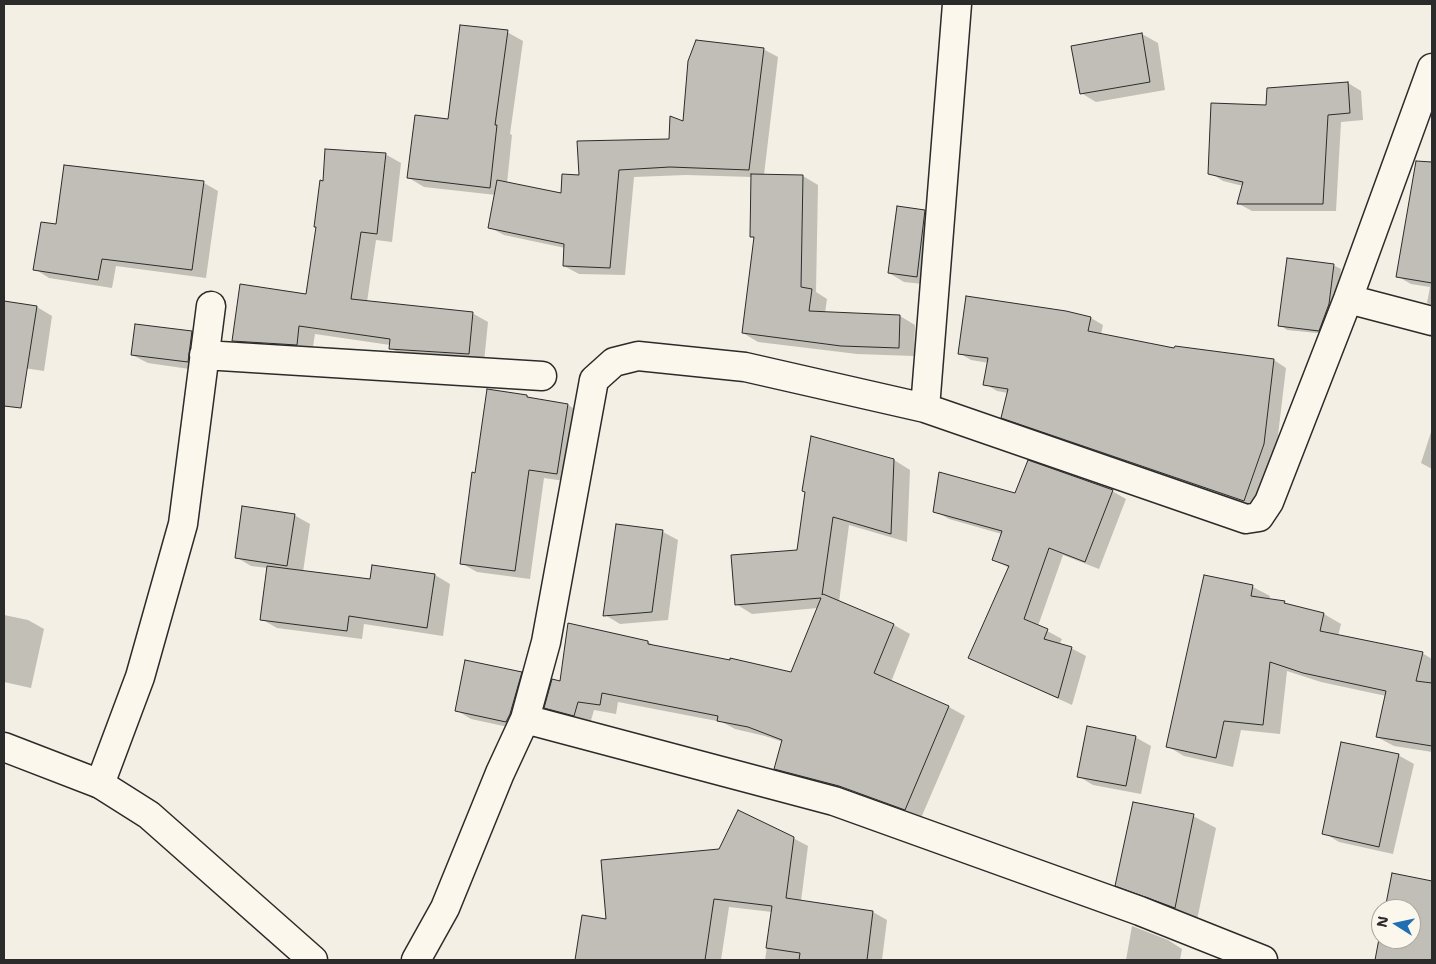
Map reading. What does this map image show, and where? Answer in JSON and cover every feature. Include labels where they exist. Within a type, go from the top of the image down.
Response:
[{"type":"street","points":[[925,408],[957,4]]},
{"type":"street","points":[[416,960],[445,908],[500,773],[526,719],[546,642],[594,380],[614,362],[638,356],[745,368],[925,408],[1246,519],[1259,517],[1269,502],[1348,298],[1432,68]]},
{"type":"street","points":[[1348,298],[1432,321]]},
{"type":"street","points":[[100,784],[140,678],[183,524],[211,306]]},
{"type":"street","points":[[204,355],[542,376]]},
{"type":"street","points":[[526,719],[834,801],[1140,911],[1263,960]]},
{"type":"street","points":[[4,747],[100,784],[149,815],[313,960]]},
{"type":"building","points":[[460,25],[508,30],[495,125],[497,125],[490,188],[407,178],[415,115],[448,119]]},
{"type":"building","points":[[1142,33],[1150,82],[1080,94],[1071,46]]},
{"type":"building","points":[[696,40],[764,48],[749,170],[670,167],[619,170],[610,268],[563,266],[564,244],[488,228],[497,180],[561,193],[562,174],[579,175],[577,141],[669,139],[670,116],[683,121],[688,61]]},
{"type":"building","points":[[1348,82],[1350,113],[1328,115],[1323,204],[1237,204],[1243,182],[1208,174],[1211,103],[1266,105],[1267,88]]},
{"type":"building","points":[[325,149],[386,153],[377,234],[361,232],[351,299],[473,312],[469,354],[389,349],[390,339],[299,326],[297,345],[232,341],[240,284],[306,294],[316,227],[314,227],[320,180],[323,181]]},
{"type":"building","points":[[1416,161],[1432,162],[1432,283],[1396,277]]},
{"type":"building","points":[[64,165],[204,181],[192,270],[102,259],[98,280],[33,270],[41,222],[56,224]]},
{"type":"building","points":[[751,174],[803,175],[801,287],[812,289],[809,311],[900,315],[899,348],[841,346],[742,333],[754,237],[750,237]]},
{"type":"building","points":[[897,206],[925,210],[917,277],[888,273]]},
{"type":"building","points":[[1287,258],[1334,264],[1329,304],[1319,331],[1278,326]]},
{"type":"building","points":[[966,296],[1066,311],[1091,317],[1088,331],[1174,348],[1175,346],[1274,359],[1264,444],[1244,501],[1001,418],[1008,389],[983,385],[988,358],[958,354]]},
{"type":"building","points":[[4,301],[37,306],[21,408],[4,406]]},
{"type":"building","points":[[135,324],[192,331],[188,362],[131,355]]},
{"type":"building","points":[[487,389],[568,404],[557,474],[529,470],[515,571],[460,564],[472,472],[475,473]]},
{"type":"building","points":[[811,436],[894,459],[891,534],[833,517],[822,595],[894,624],[874,673],[949,706],[905,810],[839,786],[774,769],[782,740],[748,727],[717,721],[718,716],[602,693],[600,705],[578,702],[574,716],[544,708],[552,679],[560,681],[568,623],[648,641],[648,644],[730,660],[730,658],[791,672],[821,598],[735,605],[731,555],[797,550],[805,492],[802,491]]},
{"type":"building","points":[[1028,460],[1113,490],[1085,562],[1049,548],[1024,619],[1048,629],[1044,639],[1072,647],[1058,698],[968,658],[1009,566],[992,560],[1002,531],[933,512],[939,472],[1015,493]]},
{"type":"building","points":[[242,506],[295,514],[287,566],[235,558]]},
{"type":"building","points":[[616,524],[663,530],[652,612],[603,616]]},
{"type":"building","points":[[372,565],[435,574],[427,628],[349,616],[347,631],[260,620],[267,566],[370,579]]},
{"type":"building","points":[[1204,575],[1253,585],[1251,596],[1285,601],[1284,603],[1324,613],[1320,631],[1423,652],[1416,681],[1432,683],[1432,746],[1376,737],[1386,691],[1303,673],[1270,662],[1263,725],[1224,721],[1216,758],[1166,747]]},
{"type":"building","points":[[465,660],[522,672],[506,722],[455,711]]},
{"type":"building","points":[[1087,726],[1136,736],[1126,786],[1077,777]]},
{"type":"building","points":[[1341,742],[1399,754],[1379,847],[1322,834]]},
{"type":"building","points":[[1133,802],[1194,814],[1175,908],[1115,886]]},
{"type":"building","points":[[738,810],[794,837],[786,898],[873,911],[867,960],[799,960],[800,953],[766,948],[772,906],[714,899],[705,960],[575,960],[582,915],[606,919],[601,860],[719,849]]},
{"type":"building","points":[[1392,873],[1432,881],[1432,960],[1375,960],[1377,949],[1421,949],[1421,899],[1387,899]]}]
